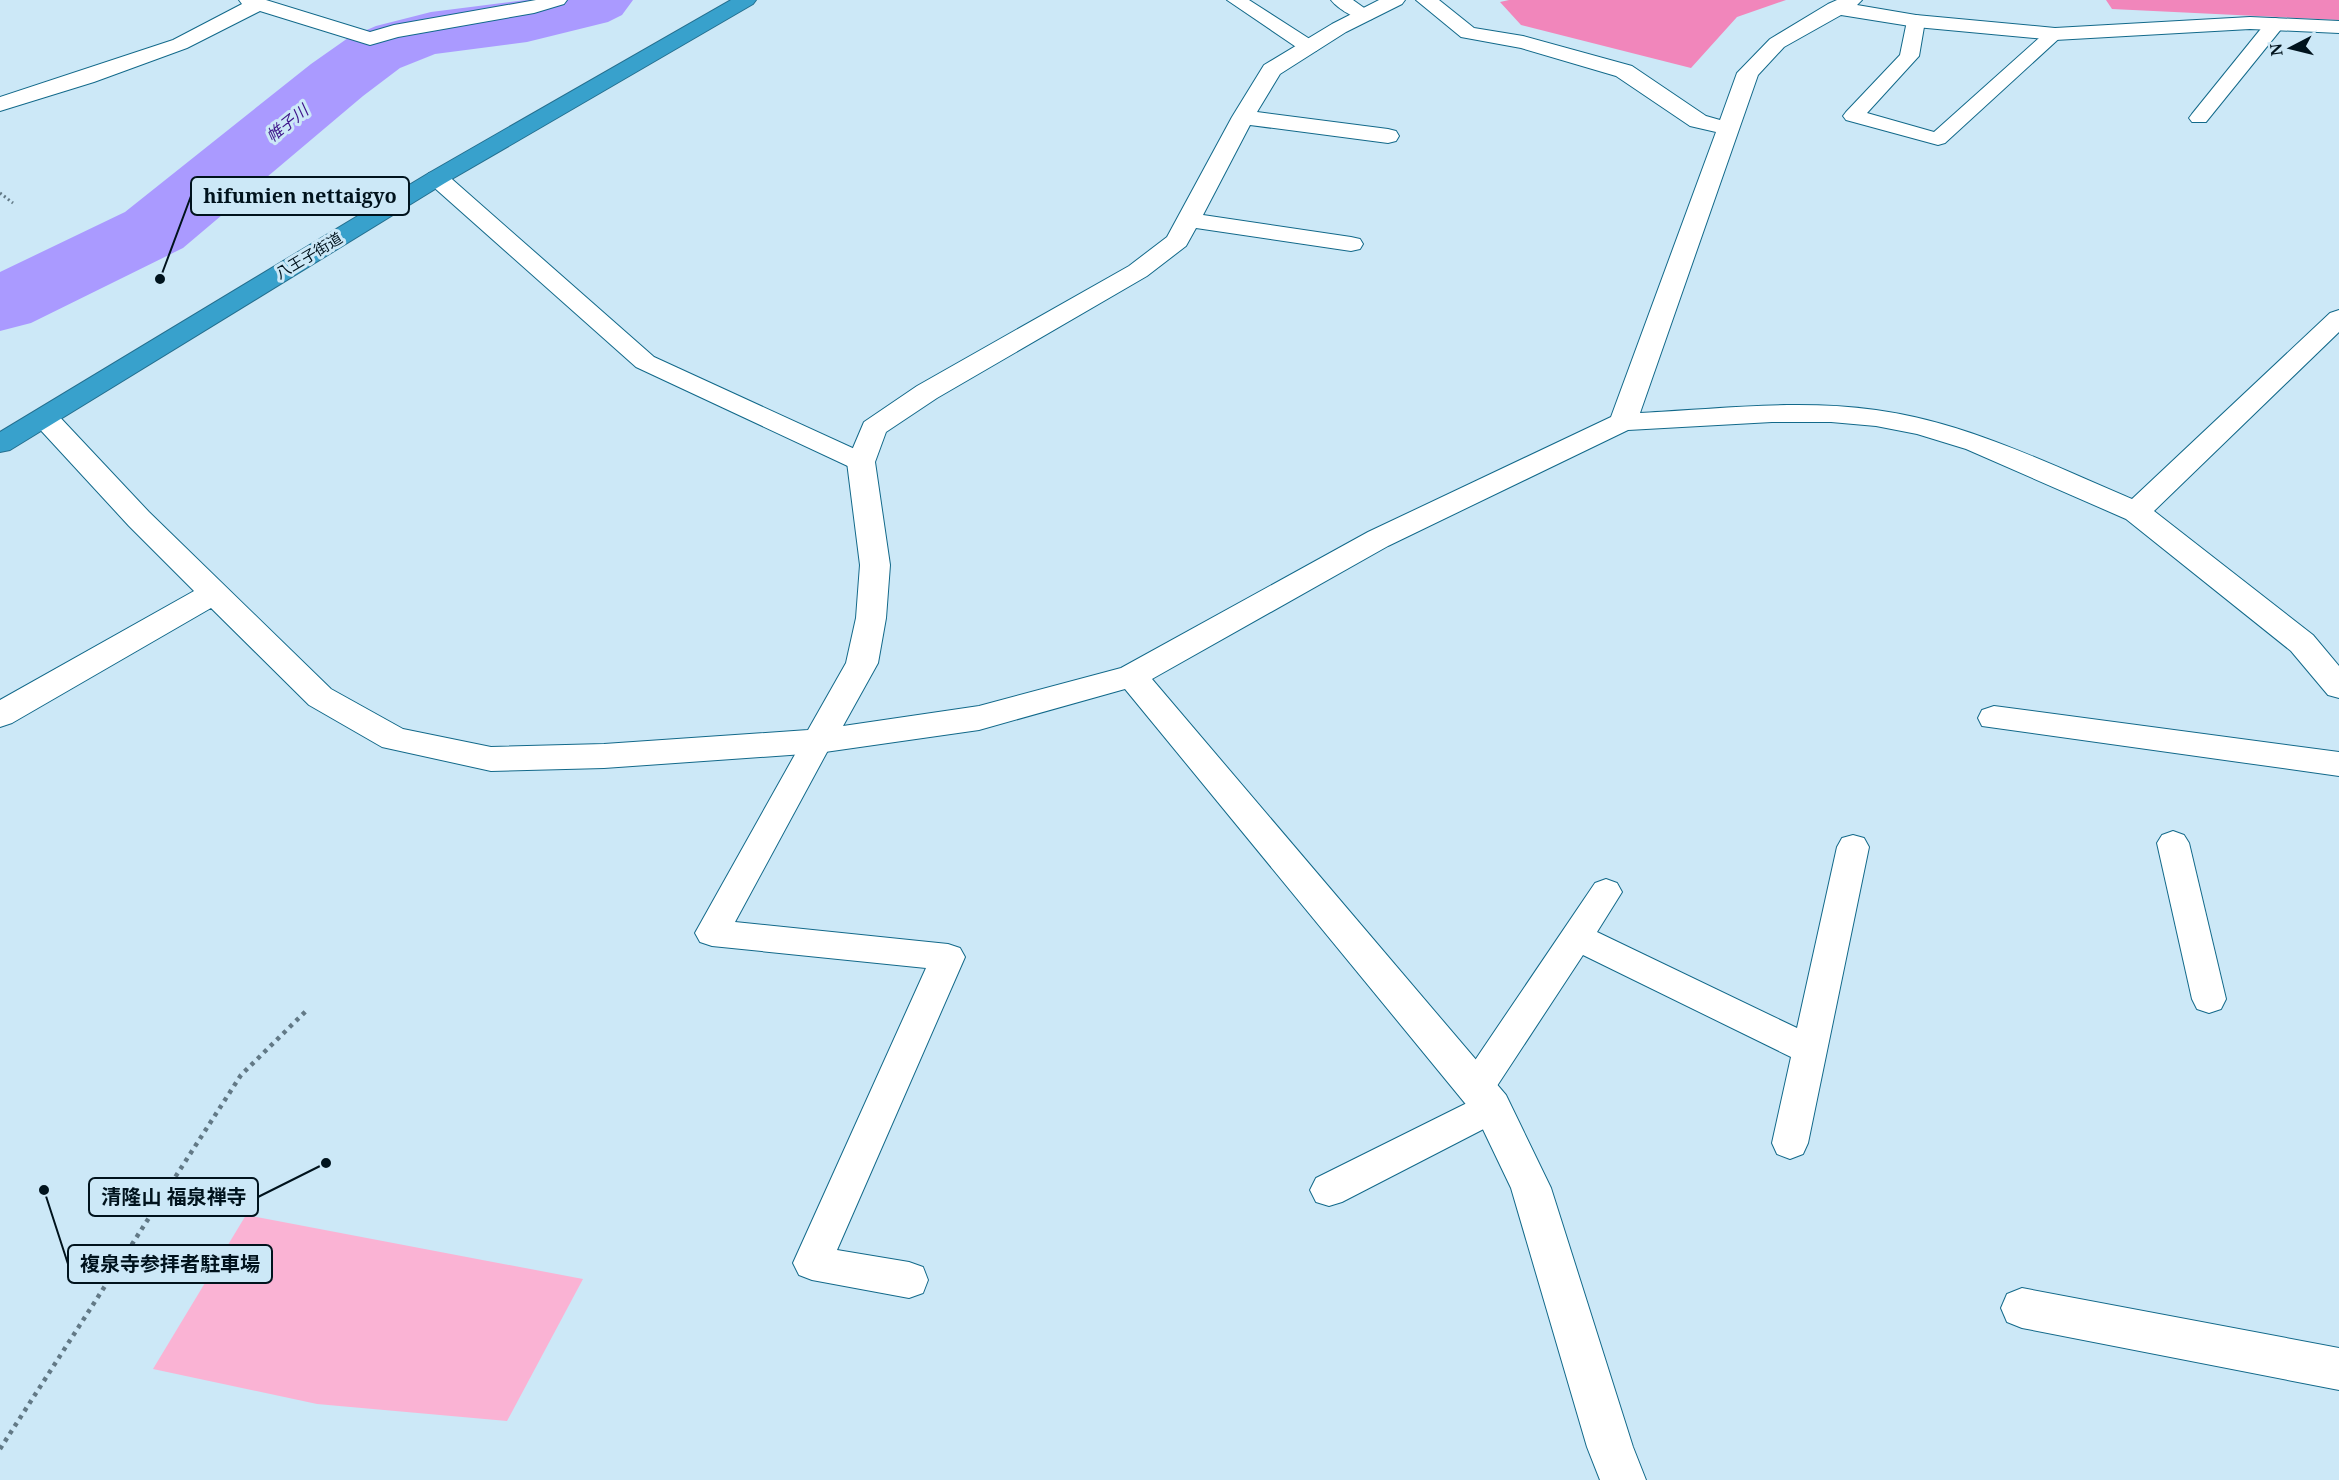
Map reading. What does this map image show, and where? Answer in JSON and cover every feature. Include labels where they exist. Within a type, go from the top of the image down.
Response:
[{"type":"highway","name":"八王子街道","points":[[0,444],[437,178],[746,0]]},
{"type":"street","points":[[0,104],[180,44],[253,2],[370,39],[394,31],[534,7],[556,0]]},
{"type":"street","points":[[818,741],[862,663],[871,618],[875,565],[861,462],[874,428],[927,392],[1137,271],[1177,242],[1272,70],[1308,47],[1395,0]]},
{"type":"street","points":[[1426,0],[1468,33],[1523,42],[1624,71],[1698,121],[1727,128]]},
{"type":"street","points":[[1623,422],[1748,73],[1777,43],[1844,4],[1916,21],[2055,34],[2250,23],[2339,27]]},
{"type":"street","points":[[1244,117],[1388,136]]},
{"type":"street","points":[[1189,220],[1351,244]]},
{"type":"street","points":[[2136,512],[2339,318]]},
{"type":"street","points":[[45,418],[139,519],[320,697],[394,739],[491,759],[604,756],[818,741],[980,718],[1132,676],[1378,539],[1623,422],[1772,414],[1831,414],[1876,418],[1922,427],[1976,443],[2136,512],[2302,643],[2339,687]]},
{"type":"street","points":[[0,716],[214,593]]},
{"type":"street","points":[[2302,643],[2339,654]]},
{"type":"street","points":[[1132,676],[1484,1098],[1531,1188],[1610,1447],[1623,1480]]},
{"type":"street","points":[[1994,718],[2339,764]]},
{"type":"street","points":[[2022,1308],[2339,1369]]},
{"type":"lane","points":[[1236,0],[1308,47]]},
{"type":"lane","points":[[1340,0],[1365,15]]},
{"type":"lane","points":[[1916,21],[1909,56],[1853,116],[1938,139],[2055,34]]},
{"type":"lane","points":[[2199,118],[2275,24]]},
{"type":"lane","points":[[437,178],[645,362],[861,462]]},
{"type":"lane","points":[[818,741],[712,933],[948,957],[812,1263],[909,1280]]},
{"type":"lane","points":[[2173,843],[2209,999]]},
{"type":"lane","points":[[1790,1143],[1853,847]]},
{"type":"lane","points":[[1329,1190],[1484,1098],[1577,937],[1606,892]]},
{"type":"lane","points":[[1577,937],[1810,1050]]},
{"type":"path","points":[[0,194],[13,203]]},
{"type":"path","points":[[0,1449],[241,1075],[308,1011]]},
{"type":"shaded area","points":[[1509,0],[1786,0],[1737,17],[1691,68],[1521,25],[1500,2]]},
{"type":"shaded area","points":[[2106,0],[2339,0],[2339,20],[2112,9]]},
{"type":"shaded area","points":[[246,1215],[583,1279],[507,1421],[317,1404],[153,1369]]},
{"type":"waterway","name":"帷子川","points":[[0,305],[154,230],[337,80],[374,53],[401,41],[431,33],[527,21],[583,7],[598,0]]},
{"type":"place","name":"hifumien nettaigyo","points":[[160,279]]},
{"type":"place","name":"清隆山 福泉禅寺","points":[[326,1163]]},
{"type":"place","name":"複泉寺参拝者駐車場","points":[[44,1190]]}]
